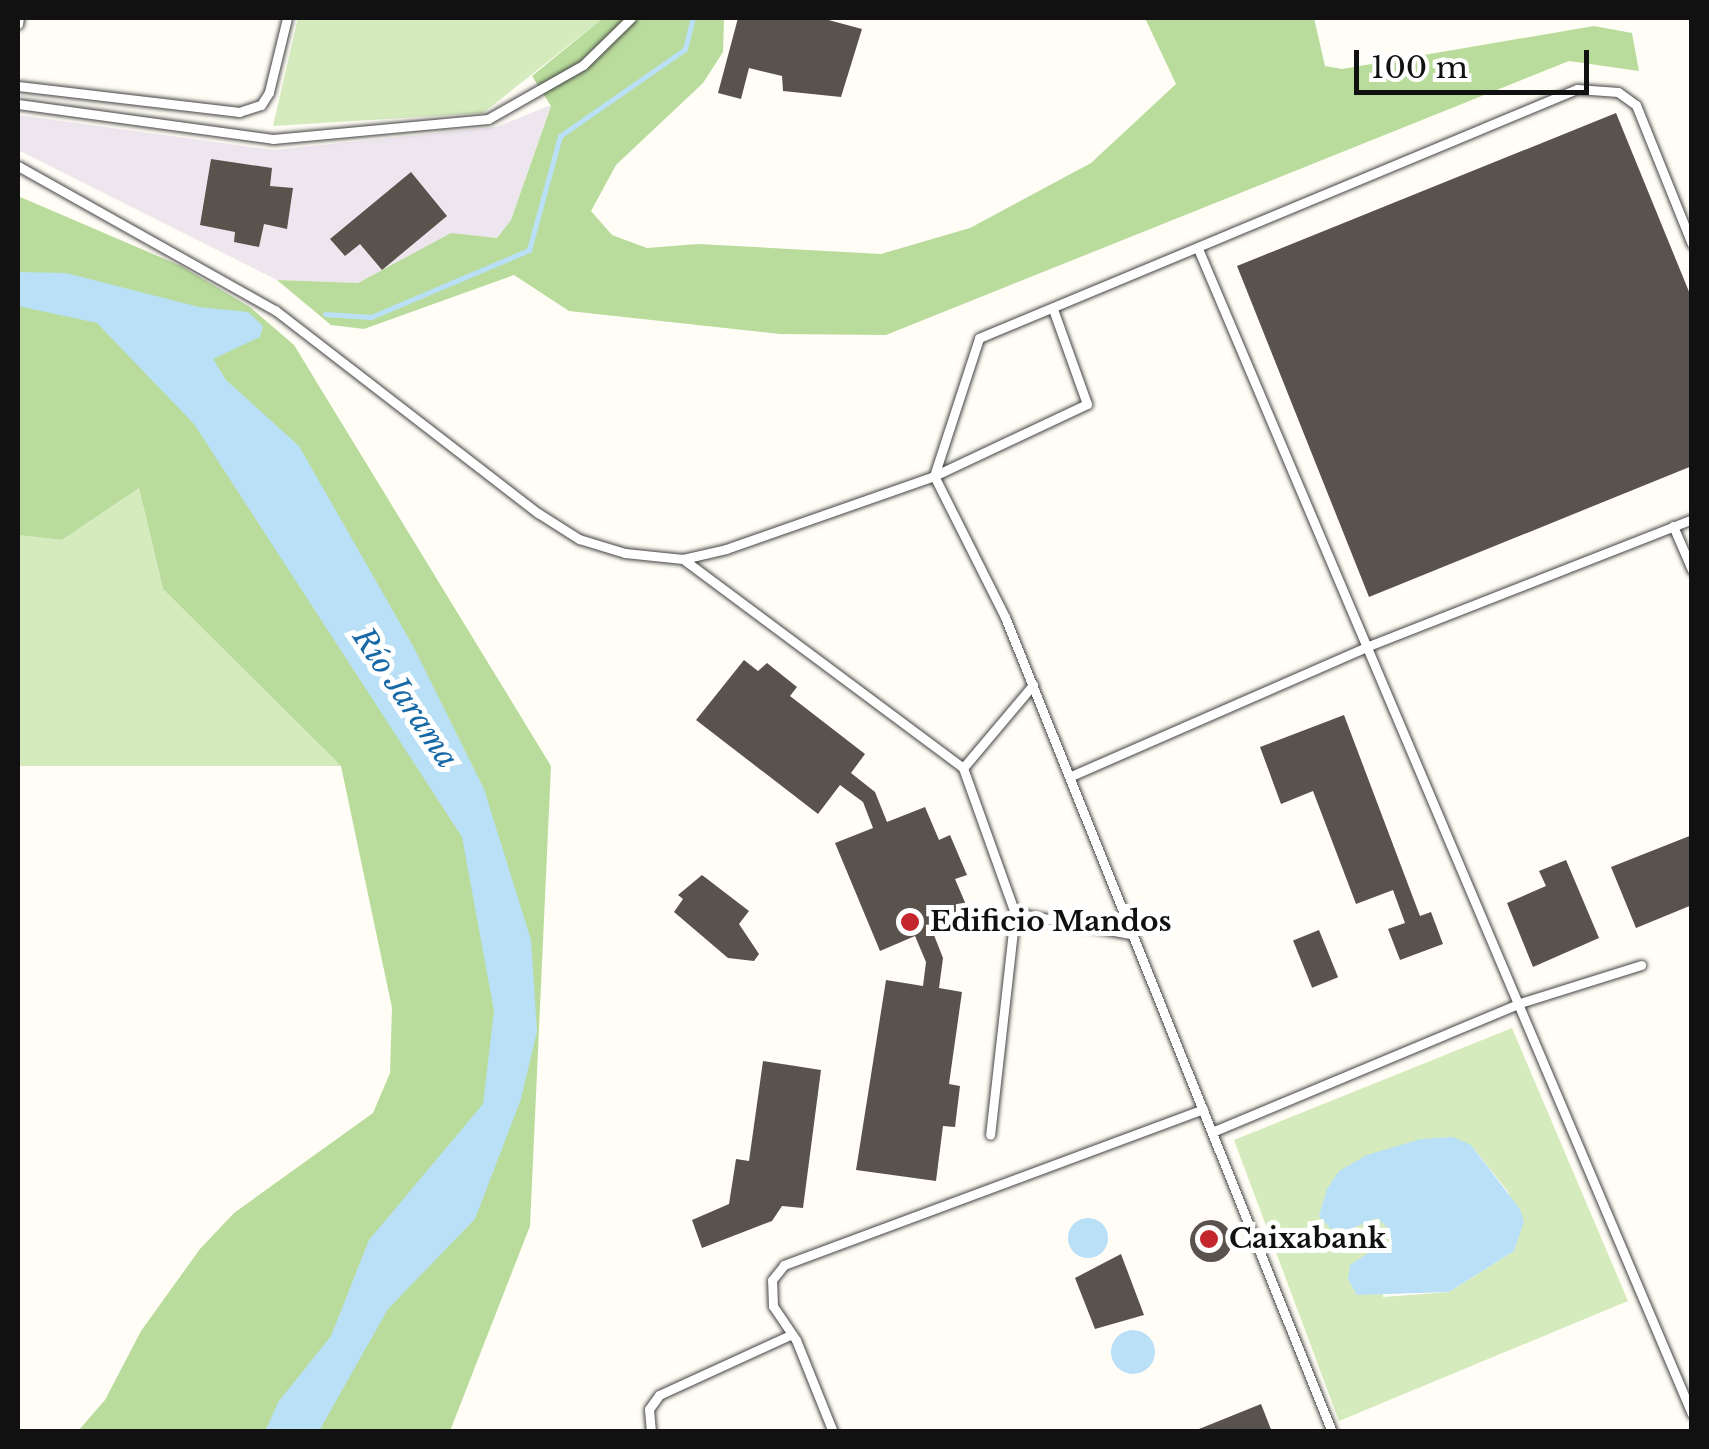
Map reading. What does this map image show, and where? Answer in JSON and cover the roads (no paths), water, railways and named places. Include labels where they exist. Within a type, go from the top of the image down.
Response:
[{"type":"lane","points":[[18,86],[239,112],[261,105],[269,92],[288,18]]},
{"type":"lane","points":[[18,104],[274,139],[488,119],[584,65],[631,18]]},
{"type":"lane","points":[[1332,1432],[1033,685],[934,476],[979,338],[1200,250],[1577,90],[1598,87],[1636,105],[1692,244]]},
{"type":"lane","points":[[18,166],[275,310],[579,539],[625,553],[683,559],[934,476],[1087,404],[1052,309]]},
{"type":"lane","points":[[1200,250],[1692,1414]]},
{"type":"lane","points":[[1070,776],[1366,647],[1692,519]]},
{"type":"lane","points":[[1673,526],[1692,570]]},
{"type":"lane","points":[[683,559],[963,768],[1015,913],[990,1136]]},
{"type":"lane","points":[[963,768],[1033,685]]},
{"type":"lane","points":[[1015,913],[1130,934]]},
{"type":"lane","points":[[1212,1132],[1520,1003],[1641,965]]},
{"type":"lane","points":[[834,1432],[792,1334],[774,1306],[772,1280],[784,1265],[1203,1109]]},
{"type":"lane","points":[[651,1432],[649,1409],[658,1394],[792,1334]]},
{"type":"water","name":"Río Jarama","points":[[18,272],[66,273],[199,307],[248,312],[263,326],[260,337],[213,359],[226,380],[299,446],[413,646],[484,789],[531,940],[537,1031],[521,1099],[475,1219],[388,1309],[319,1431],[265,1431],[279,1401],[331,1336],[369,1240],[483,1104],[494,1011],[462,837],[194,424],[97,323],[18,306]]},
{"type":"water","points":[[1453,1137],[1471,1145],[1520,1209],[1524,1222],[1514,1251],[1449,1292],[1357,1295],[1348,1279],[1350,1265],[1370,1252],[1383,1253],[1392,1243],[1390,1230],[1377,1218],[1343,1232],[1330,1228],[1319,1216],[1327,1189],[1339,1171],[1367,1155],[1421,1139]]},
{"type":"water","points":[[1088,1218],[1102,1224],[1108,1238],[1102,1252],[1088,1258],[1074,1252],[1068,1238],[1074,1224]]},
{"type":"water","points":[[1133,1330],[1149,1336],[1155,1352],[1149,1368],[1133,1374],[1117,1368],[1111,1352],[1117,1336]]},
{"type":"waterway","points":[[325,314],[371,317],[529,250],[560,136],[685,49],[693,18]]},
{"type":"place","name":"Edificio Mandos","points":[[910,922]]},
{"type":"place","name":"Caixabank","points":[[1209,1239]]}]
